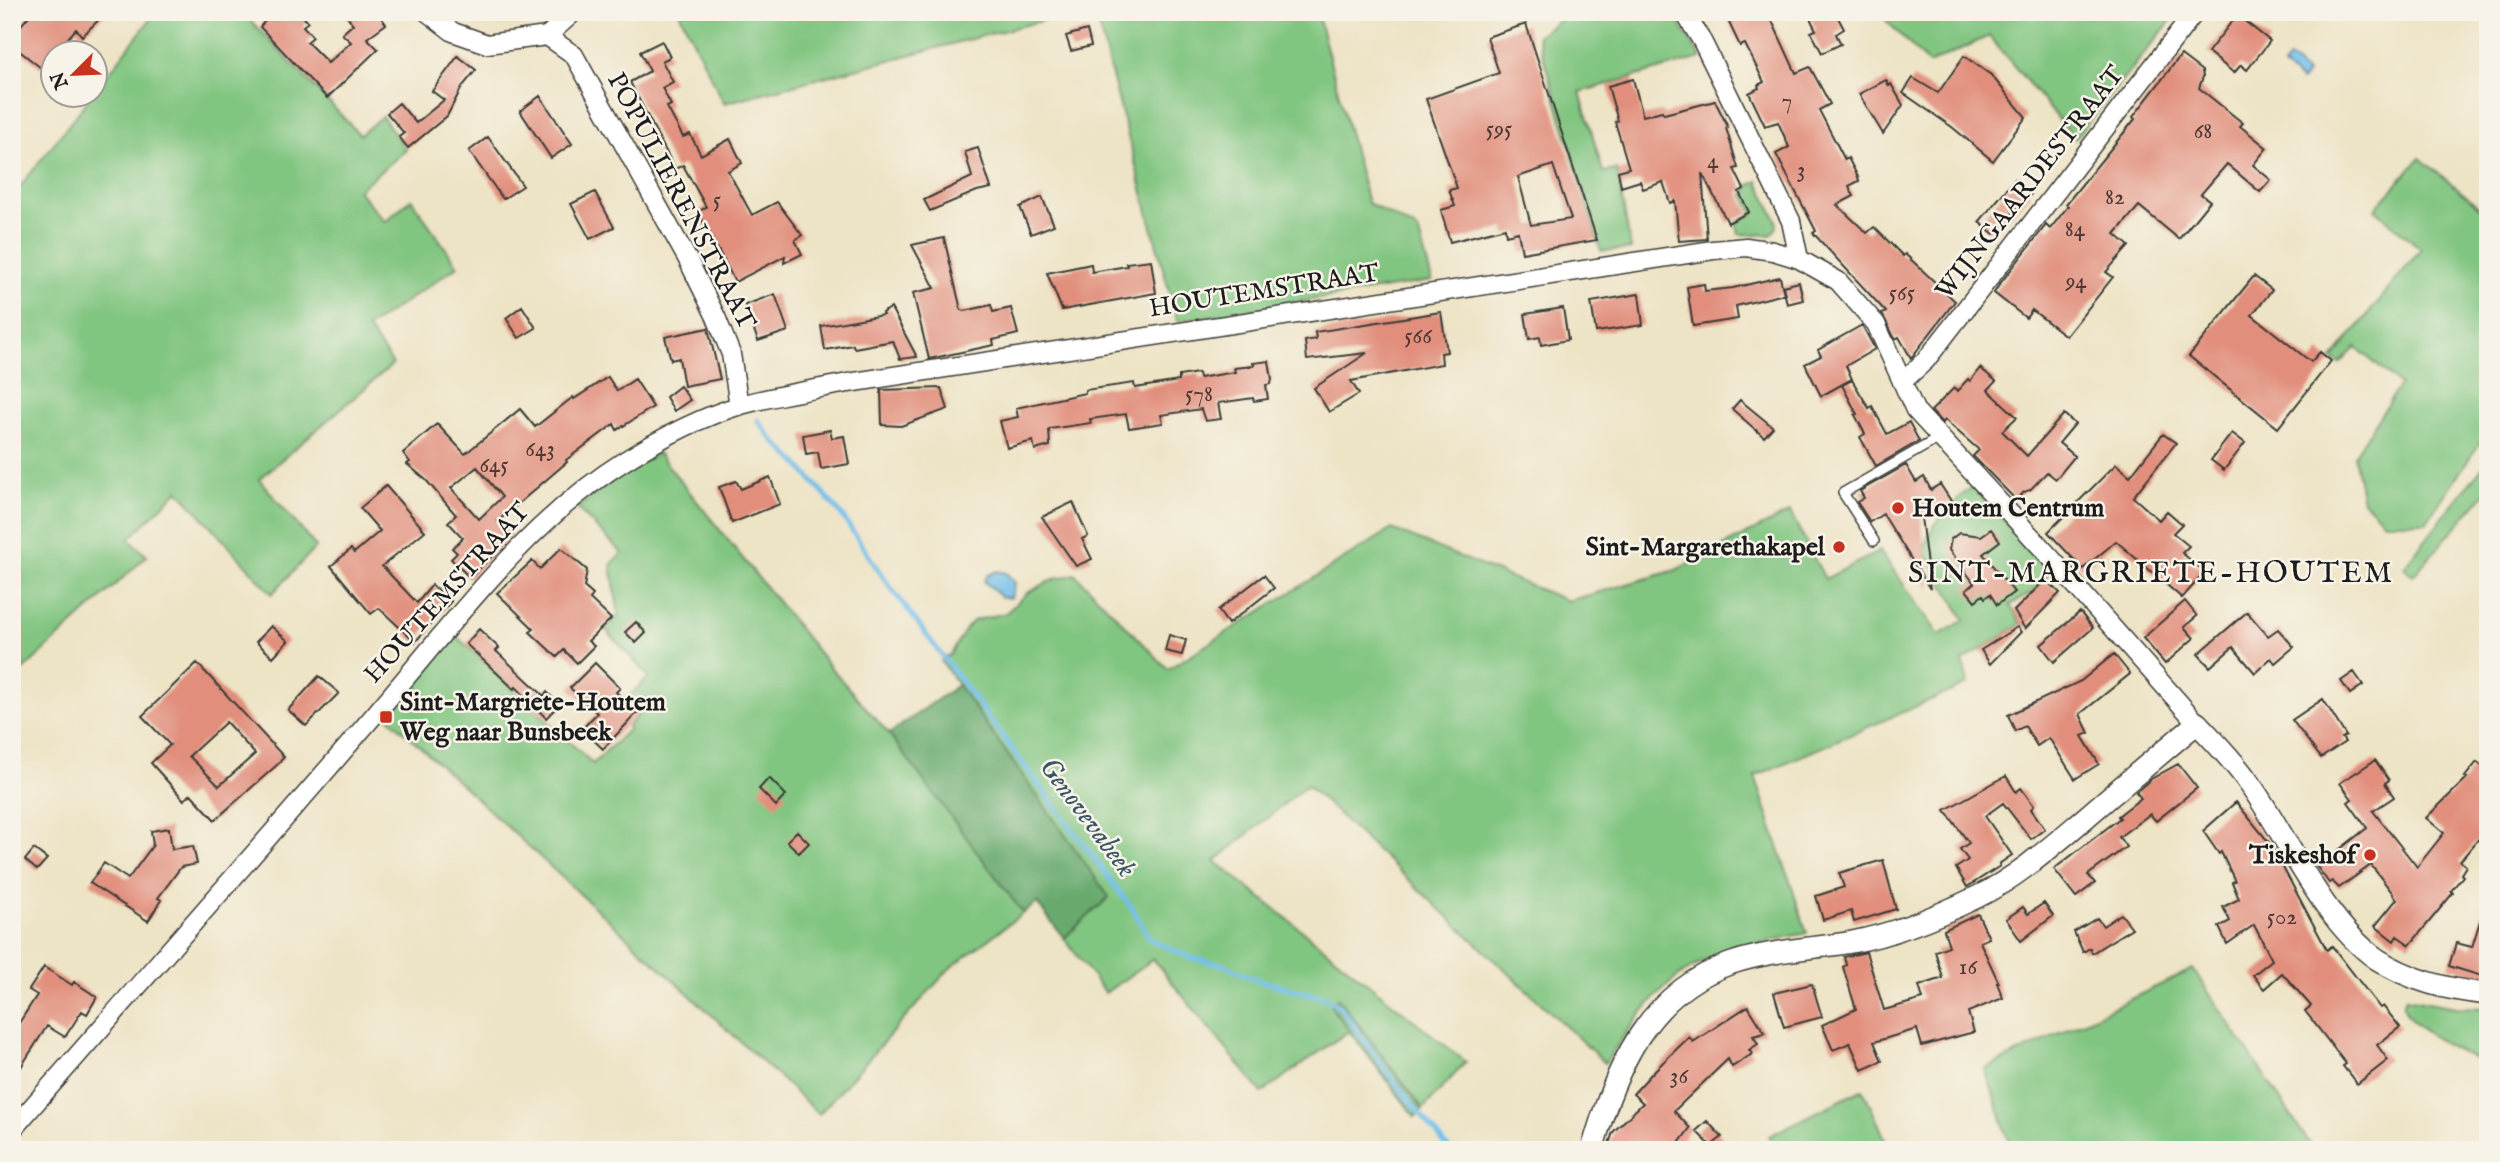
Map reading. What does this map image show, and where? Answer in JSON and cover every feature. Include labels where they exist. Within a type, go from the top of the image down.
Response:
[{"type":"street","points":[[427,12],[453,32],[487,44],[547,36],[574,12]]},
{"type":"street","points":[[1684,12],[1702,41],[1791,221],[1799,259]]},
{"type":"street","name":"WIJNGAARDESTRAAT","points":[[1902,382],[1926,360],[2195,12]]},
{"type":"street","name":"POPULIERENSTRAAT","points":[[547,36],[574,55],[688,260],[731,355],[739,406]]},
{"type":"street","name":"HOUTEMSTRAAT","points":[[12,1130],[436,640],[514,554],[549,520],[624,461],[685,428],[739,406],[848,383],[1746,247],[1799,259],[1838,281],[1855,298],[1876,324],[1915,410],[2227,754],[2250,784],[2328,908],[2358,943],[2375,957],[2410,977],[2442,988],[2488,994]]},
{"type":"street","points":[[1592,1150],[1619,1068],[1649,1023],[1681,990],[1732,963],[1770,953],[1854,941],[1941,914],[1980,895],[2048,849],[2197,723]]},
{"type":"lane","points":[[1874,541],[1843,493],[1940,439]]},
{"type":"green space","points":[[156,12],[252,12],[251,21],[360,135],[382,116],[406,150],[358,190],[385,222],[411,199],[458,266],[367,328],[393,364],[259,479],[316,547],[272,594],[178,490],[129,539],[147,556],[12,680],[12,197],[82,108],[108,108],[108,74]]},
{"type":"green space","points":[[679,12],[1075,12],[724,103]]},
{"type":"green space","points":[[1095,12],[1317,12],[1368,203],[1418,230],[1432,281],[1177,321]]},
{"type":"green space","points":[[1571,12],[1672,12],[1701,58],[1580,92],[1603,172],[1617,170],[1631,249],[1601,251],[1537,36]]},
{"type":"green space","points":[[1878,12],[2178,12],[2075,139],[1989,36],[1929,64]]},
{"type":"green space","points":[[2420,158],[2488,214],[2488,431],[2426,522],[2384,522],[2363,501],[2354,456],[2400,385],[2356,347],[2340,364],[2332,359],[2421,249],[2375,209]]},
{"type":"green space","points":[[1758,181],[1776,219],[1777,227],[1771,235],[1739,234],[1736,223],[1753,213],[1744,195],[1748,186]]},
{"type":"green space","points":[[658,453],[830,667],[889,734],[1023,913],[949,969],[819,1114],[388,717],[455,635],[593,764],[629,729],[627,727],[639,714],[626,699],[649,677],[605,629],[619,615],[611,565],[622,553],[577,508],[613,480]]},
{"type":"green space","points":[[2488,460],[2488,490],[2413,576],[2404,567]]},
{"type":"green space","points":[[1972,486],[2051,572],[2030,594],[2010,605],[2021,624],[1963,661],[1968,684],[1755,776],[1807,933],[1734,950],[1706,960],[1680,975],[1644,1010],[1605,1063],[1307,785],[1215,861],[1466,1062],[1423,1109],[1338,999],[1334,1011],[1350,1030],[1262,1093],[1153,959],[1105,993],[1064,938],[1109,897],[941,661],[951,654],[973,621],[1006,613],[1027,593],[1054,579],[1075,574],[1168,669],[1392,529],[1568,601],[1676,570],[1790,512],[1825,579],[1880,551],[1939,635],[1965,620],[1925,553],[1926,544],[1942,516]]},
{"type":"green space","points":[[958,685],[1109,897],[1064,938],[1037,903],[1023,913],[889,734]]},
{"type":"green space","points":[[2193,969],[2314,1150],[2012,1150],[1985,1069]]},
{"type":"green space","points":[[1338,998],[1423,1109],[1415,1117],[1334,1011],[1331,1005]]},
{"type":"green space","points":[[2406,998],[2456,1007],[2488,1008],[2488,1065],[2440,1041],[2417,1025],[2403,1006]]},
{"type":"green space","points":[[1863,1089],[1890,1150],[1778,1150],[1769,1136]]},
{"type":"water","points":[[2289,58],[2307,74],[2301,81],[2283,66]]},
{"type":"water","points":[[997,571],[1006,573],[1015,583],[1011,598],[1001,597],[984,581],[988,575]]},
{"type":"building","points":[[32,12],[107,12],[82,36],[76,29],[68,38],[38,38],[38,66],[12,45],[12,36]]},
{"type":"building","points":[[272,12],[299,12],[308,22],[303,26],[313,37],[307,42],[328,63],[351,42],[342,34],[353,24],[344,12],[377,12],[386,24],[367,38],[378,49],[327,98],[260,27]]},
{"type":"building","points":[[1724,12],[1768,12],[1796,73],[1810,67],[1830,104],[1819,110],[1845,160],[1848,158],[1858,177],[1859,181],[1849,186],[1854,196],[1837,205],[1867,233],[1874,227],[1955,301],[1911,358],[1899,337],[1895,339],[1882,314],[1886,312],[1813,233],[1816,231],[1776,154],[1789,147],[1778,122],[1765,126],[1749,93],[1764,82],[1745,44],[1740,46]]},
{"type":"building","points":[[1807,12],[1835,12],[1844,29],[1836,34],[1841,44],[1822,53],[1811,32],[1816,30]]},
{"type":"building","points":[[2237,15],[2270,41],[2247,70],[2241,65],[2234,73],[2208,52]]},
{"type":"building","points":[[1526,24],[1597,240],[1522,253],[1518,232],[1506,235],[1505,228],[1450,242],[1441,210],[1455,206],[1449,190],[1457,188],[1426,99],[1499,73],[1487,37]],"holes":[[[1553,165],[1571,219],[1531,225],[1518,177]]]},
{"type":"building","points":[[1087,30],[1091,46],[1071,51],[1066,36]]},
{"type":"building","points":[[662,41],[670,57],[662,61],[673,82],[662,88],[671,105],[667,107],[683,137],[690,134],[701,155],[730,139],[742,163],[728,171],[752,215],[777,202],[802,235],[795,240],[802,254],[784,263],[785,256],[735,282],[698,212],[706,207],[683,165],[675,169],[630,82],[650,71],[640,52]]},
{"type":"building","points":[[2181,55],[2202,71],[2199,88],[2243,123],[2240,126],[2267,148],[2253,165],[2271,180],[2260,192],[2227,164],[2201,194],[2210,201],[2179,239],[2139,206],[2115,234],[2129,246],[2106,272],[2113,277],[2066,336],[2032,310],[2026,318],[1994,293],[2046,225],[2050,229],[2068,206],[2066,204],[2135,119],[2133,117]]},
{"type":"building","points":[[458,56],[476,70],[462,87],[447,116],[408,148],[399,137],[404,133],[387,113],[399,103],[416,123],[444,100],[432,91]]},
{"type":"building","points":[[1964,56],[1991,75],[2026,117],[1993,161],[1952,127],[1903,93],[1913,78],[1938,93]]},
{"type":"building","points":[[1633,79],[1643,116],[1662,111],[1664,114],[1715,101],[1728,127],[1726,128],[1738,168],[1734,169],[1744,189],[1739,192],[1749,212],[1728,223],[1702,173],[1707,239],[1679,241],[1675,201],[1670,203],[1663,182],[1643,189],[1640,181],[1621,187],[1618,171],[1629,168],[1615,122],[1618,121],[1608,86]]},
{"type":"building","points":[[1886,80],[1903,105],[1883,134],[1859,94]]},
{"type":"building","points":[[540,96],[572,144],[551,158],[520,111]]},
{"type":"building","points":[[488,137],[523,186],[503,199],[469,151]]},
{"type":"building","points":[[978,148],[991,188],[977,191],[930,211],[924,200],[972,177],[965,152]]},
{"type":"building","points":[[2015,179],[2031,194],[1994,234],[1979,222]]},
{"type":"building","points":[[595,192],[614,227],[590,239],[571,204]]},
{"type":"building","points":[[1042,197],[1054,225],[1031,234],[1020,207]]},
{"type":"building","points":[[944,238],[961,310],[991,305],[993,312],[1011,308],[1018,334],[993,340],[994,345],[929,359],[913,293],[935,288],[912,245]]},
{"type":"building","points":[[1151,260],[1156,293],[1062,310],[1047,273],[1091,264],[1092,272]]},
{"type":"building","points":[[2254,276],[2272,290],[2252,315],[2311,362],[2320,352],[2331,361],[2278,428],[2189,356]]},
{"type":"building","points":[[1780,277],[1784,294],[1736,306],[1738,319],[1693,326],[1687,287],[1704,284],[1705,291],[1733,288]]},
{"type":"building","points":[[1799,282],[1803,300],[1787,304],[1783,286]]},
{"type":"building","points":[[775,294],[788,331],[758,341],[745,305]]},
{"type":"building","points":[[1639,294],[1643,325],[1596,332],[1591,302]]},
{"type":"building","points":[[522,306],[536,328],[519,338],[506,318]]},
{"type":"building","points":[[891,308],[917,357],[900,359],[893,341],[825,350],[821,326],[883,315],[882,313]]},
{"type":"building","points":[[1563,308],[1568,340],[1541,345],[1540,337],[1529,339],[1525,314]]},
{"type":"building","points":[[1441,312],[1447,352],[1441,353],[1442,364],[1351,381],[1359,394],[1329,412],[1314,388],[1367,353],[1307,360],[1305,341],[1316,339],[1315,332]]},
{"type":"building","points":[[1862,325],[1875,349],[1846,366],[1852,379],[1821,396],[1805,364],[1821,356],[1818,350]]},
{"type":"building","points":[[708,328],[720,379],[684,386],[679,358],[671,360],[665,337]]},
{"type":"building","points":[[1269,361],[1272,379],[1271,384],[1266,385],[1268,399],[1254,401],[1253,398],[1218,403],[1221,419],[1205,421],[1201,409],[1161,415],[1163,423],[1129,428],[1126,414],[1090,419],[1091,423],[1049,429],[1050,446],[1035,450],[1033,441],[1007,448],[1000,421],[1018,417],[1016,408],[1085,393],[1085,390],[1134,383],[1135,388],[1179,381],[1179,376],[1198,373],[1199,378],[1235,372],[1234,368]]},
{"type":"building","points":[[1980,368],[1996,381],[1988,390],[2017,417],[2002,431],[2027,456],[2064,414],[2075,424],[2059,443],[2075,456],[2056,479],[2047,472],[2016,500],[1973,456],[1979,450],[1945,420],[1942,423],[1931,411],[1954,388],[1957,391],[1968,379],[1970,381]]},
{"type":"building","points":[[608,377],[617,391],[635,379],[653,407],[617,430],[614,424],[566,460],[567,462],[498,521],[512,536],[470,578],[451,559],[457,553],[452,548],[463,538],[448,522],[456,515],[426,480],[407,464],[410,462],[403,453],[437,424],[465,454],[520,409],[535,427],[573,397],[574,399]],"holes":[[[477,467],[502,497],[479,519],[451,488]]]},
{"type":"building","points":[[1852,380],[1869,408],[1872,406],[1887,434],[1909,422],[1919,441],[1876,466],[1860,437],[1865,434],[1842,385]]},
{"type":"building","points":[[680,386],[690,400],[674,411],[666,397]]},
{"type":"building","points":[[941,388],[948,409],[901,426],[882,425],[881,390]]},
{"type":"building","points":[[1740,400],[1773,427],[1764,437],[1732,409]]},
{"type":"building","points":[[830,430],[832,438],[844,436],[849,464],[821,469],[818,452],[806,454],[803,435]]},
{"type":"building","points":[[2232,433],[2245,443],[2224,470],[2211,460]]},
{"type":"building","points":[[2163,434],[2176,443],[2133,497],[2159,520],[2167,511],[2182,524],[2173,533],[2189,546],[2182,553],[2205,572],[2182,598],[2116,541],[2083,569],[2048,532],[2116,464],[2130,476]]},
{"type":"building","name":"Houtem Centrum","points":[[1906,465],[1916,482],[1924,477],[1931,490],[1940,484],[1951,501],[1921,517],[1930,589],[1883,514],[1870,522],[1857,502],[1864,498],[1860,491]]},
{"type":"building","points":[[770,477],[780,504],[732,523],[719,487],[736,481],[741,489]]},
{"type":"building","points":[[386,486],[425,531],[382,566],[417,603],[432,585],[451,601],[415,642],[379,608],[371,614],[331,566],[351,549],[354,553],[380,531],[360,508]]},
{"type":"building","points":[[1073,502],[1088,536],[1082,539],[1092,559],[1076,566],[1042,517]]},
{"type":"building","points":[[1991,529],[2000,541],[1983,554],[2014,592],[1997,605],[1990,594],[1975,601],[1966,590],[1974,583],[1949,550],[1951,539],[1959,533],[1981,536]]},
{"type":"building","points":[[561,548],[587,570],[584,587],[593,595],[590,599],[611,619],[588,641],[594,646],[577,663],[564,650],[557,657],[530,632],[534,629],[497,593],[532,561],[540,569]]},
{"type":"building","points":[[1264,575],[1274,588],[1228,624],[1218,610]]},
{"type":"building","points":[[2046,579],[2060,593],[2025,629],[2014,611]]},
{"type":"building","points":[[2185,601],[2197,616],[2184,627],[2194,638],[2165,664],[2143,638]]},
{"type":"building","points":[[2080,612],[2093,628],[2054,662],[2041,645]]},
{"type":"building","points":[[2247,612],[2268,636],[2278,629],[2294,647],[2275,663],[2271,658],[2255,673],[2233,647],[2210,667],[2198,654]]},
{"type":"building","points":[[636,622],[646,633],[636,643],[625,632]]},
{"type":"building","points":[[271,626],[288,641],[273,657],[256,642]]},
{"type":"building","points":[[2017,627],[2021,632],[1990,664],[1981,650]]},
{"type":"building","points":[[479,629],[499,648],[496,651],[544,696],[547,692],[559,705],[546,718],[516,687],[514,689],[466,644]]},
{"type":"building","points":[[1169,635],[1186,640],[1182,655],[1165,651]]},
{"type":"building","points":[[2114,654],[2130,674],[2080,714],[2089,733],[2082,736],[2099,764],[2075,779],[2049,738],[2037,746],[2025,726],[2015,731],[2008,715],[2081,681]]},
{"type":"building","points":[[197,663],[284,757],[215,820],[191,794],[184,800],[151,763],[170,745],[142,716]],"holes":[[[226,722],[255,754],[219,786],[189,756]]]},
{"type":"building","points":[[595,663],[620,688],[616,692],[637,713],[603,749],[582,729],[597,713],[570,688]]},
{"type":"building","points":[[2354,672],[2363,685],[2350,694],[2341,681]]},
{"type":"building","points":[[319,676],[339,693],[306,726],[288,710]]},
{"type":"building","points":[[2323,699],[2346,736],[2342,738],[2345,742],[2321,758],[2292,720]]},
{"type":"building","points":[[2375,760],[2389,780],[2385,783],[2394,797],[2373,811],[2417,867],[2444,833],[2426,818],[2467,778],[2465,777],[2477,762],[2488,771],[2488,828],[2460,861],[2466,866],[2461,874],[2463,876],[2451,891],[2453,893],[2410,945],[2397,936],[2394,941],[2375,926],[2397,899],[2371,865],[2339,888],[2332,881],[2329,883],[2317,867],[2367,828],[2348,802],[2352,799],[2340,783]]},
{"type":"building","points":[[2178,764],[2197,788],[2156,821],[2150,814],[2119,837],[2126,847],[2088,875],[2095,883],[2076,897],[2054,869],[2120,818],[2118,816],[2141,798],[2136,792],[2151,779]]},
{"type":"building","points":[[2006,776],[2016,792],[2021,788],[2034,806],[2031,809],[2045,829],[2031,839],[2003,803],[1985,816],[2012,855],[1967,887],[1956,868],[1968,860],[1960,849],[1969,843],[1945,810]]},
{"type":"building","points":[[769,778],[786,795],[776,806],[759,789]]},
{"type":"building","points":[[2236,802],[2271,845],[2327,950],[2332,946],[2380,1008],[2383,1006],[2400,1027],[2377,1045],[2388,1060],[2357,1084],[2343,1066],[2346,1064],[2305,1011],[2311,1006],[2282,973],[2264,989],[2253,975],[2272,960],[2254,925],[2227,944],[2219,927],[2230,921],[2223,907],[2239,899],[2232,882],[2235,881],[2221,852],[2219,854],[2203,831]]},
{"type":"building","points":[[169,828],[172,849],[193,846],[197,864],[181,867],[158,898],[161,900],[148,921],[90,883],[104,863],[128,879],[153,845],[151,831]]},
{"type":"building","points":[[797,831],[809,843],[799,853],[787,841]]},
{"type":"building","points":[[34,849],[47,859],[37,870],[25,860]]},
{"type":"building","points":[[1883,860],[1896,909],[1854,922],[1851,911],[1823,920],[1816,896],[1844,887],[1839,873]]},
{"type":"building","points":[[2044,903],[2053,916],[2021,941],[2006,919],[2023,907],[2028,914]]},
{"type":"building","points":[[2484,908],[2488,908],[2488,978],[2449,966],[2456,943],[2472,947]]},
{"type":"building","points":[[1978,914],[1989,938],[1980,942],[2003,998],[1968,1012],[1974,1032],[1922,1046],[1917,1029],[1874,1042],[1882,1061],[1862,1070],[1850,1043],[1833,1050],[1822,1025],[1856,1009],[1843,967],[1846,965],[1844,957],[1866,952],[1884,1010],[1923,999],[1919,986],[1943,978],[1935,951],[1949,946],[1944,930]]},
{"type":"building","points":[[2121,914],[2132,928],[2092,953],[2090,948],[2083,952],[2074,932],[2097,918],[2103,926]]},
{"type":"building","points":[[44,967],[97,997],[87,1014],[82,1011],[65,1037],[47,1026],[12,1081],[12,1034],[37,995],[29,990]]},
{"type":"building","points":[[1812,984],[1822,1017],[1784,1027],[1774,993]]},
{"type":"building","points":[[1748,1006],[1765,1033],[1753,1036],[1758,1044],[1749,1050],[1752,1054],[1732,1067],[1728,1059],[1674,1111],[1690,1128],[1674,1150],[1607,1150],[1613,1132],[1643,1103],[1633,1094],[1653,1072],[1689,1037],[1693,1042]]},
{"type":"building","points":[[1707,1121],[1722,1137],[1711,1146],[1696,1131]]},
{"type":"waterway","name":"Genovevabeek","points":[[758,420],[771,438],[797,463],[841,514],[883,577],[1133,910],[1151,940],[1192,958],[1221,964],[1261,981],[1326,998],[1340,1007],[1399,1088],[1450,1150]]},
{"type":"place","name":"Houtem Centrum","points":[[1898,508]]},
{"type":"place","name":"Sint-Margarethakapel","points":[[1839,547]]},
{"type":"place","name":"Sint-Margriete-Houtem Weg naar Bunsbeek","points":[[386,717]]},
{"type":"place","name":"Tiskeshof","points":[[2370,855]]},
{"type":"district","name":"SINT-MARGRIETE-HOUTEM","points":[[2151,574]]}]
